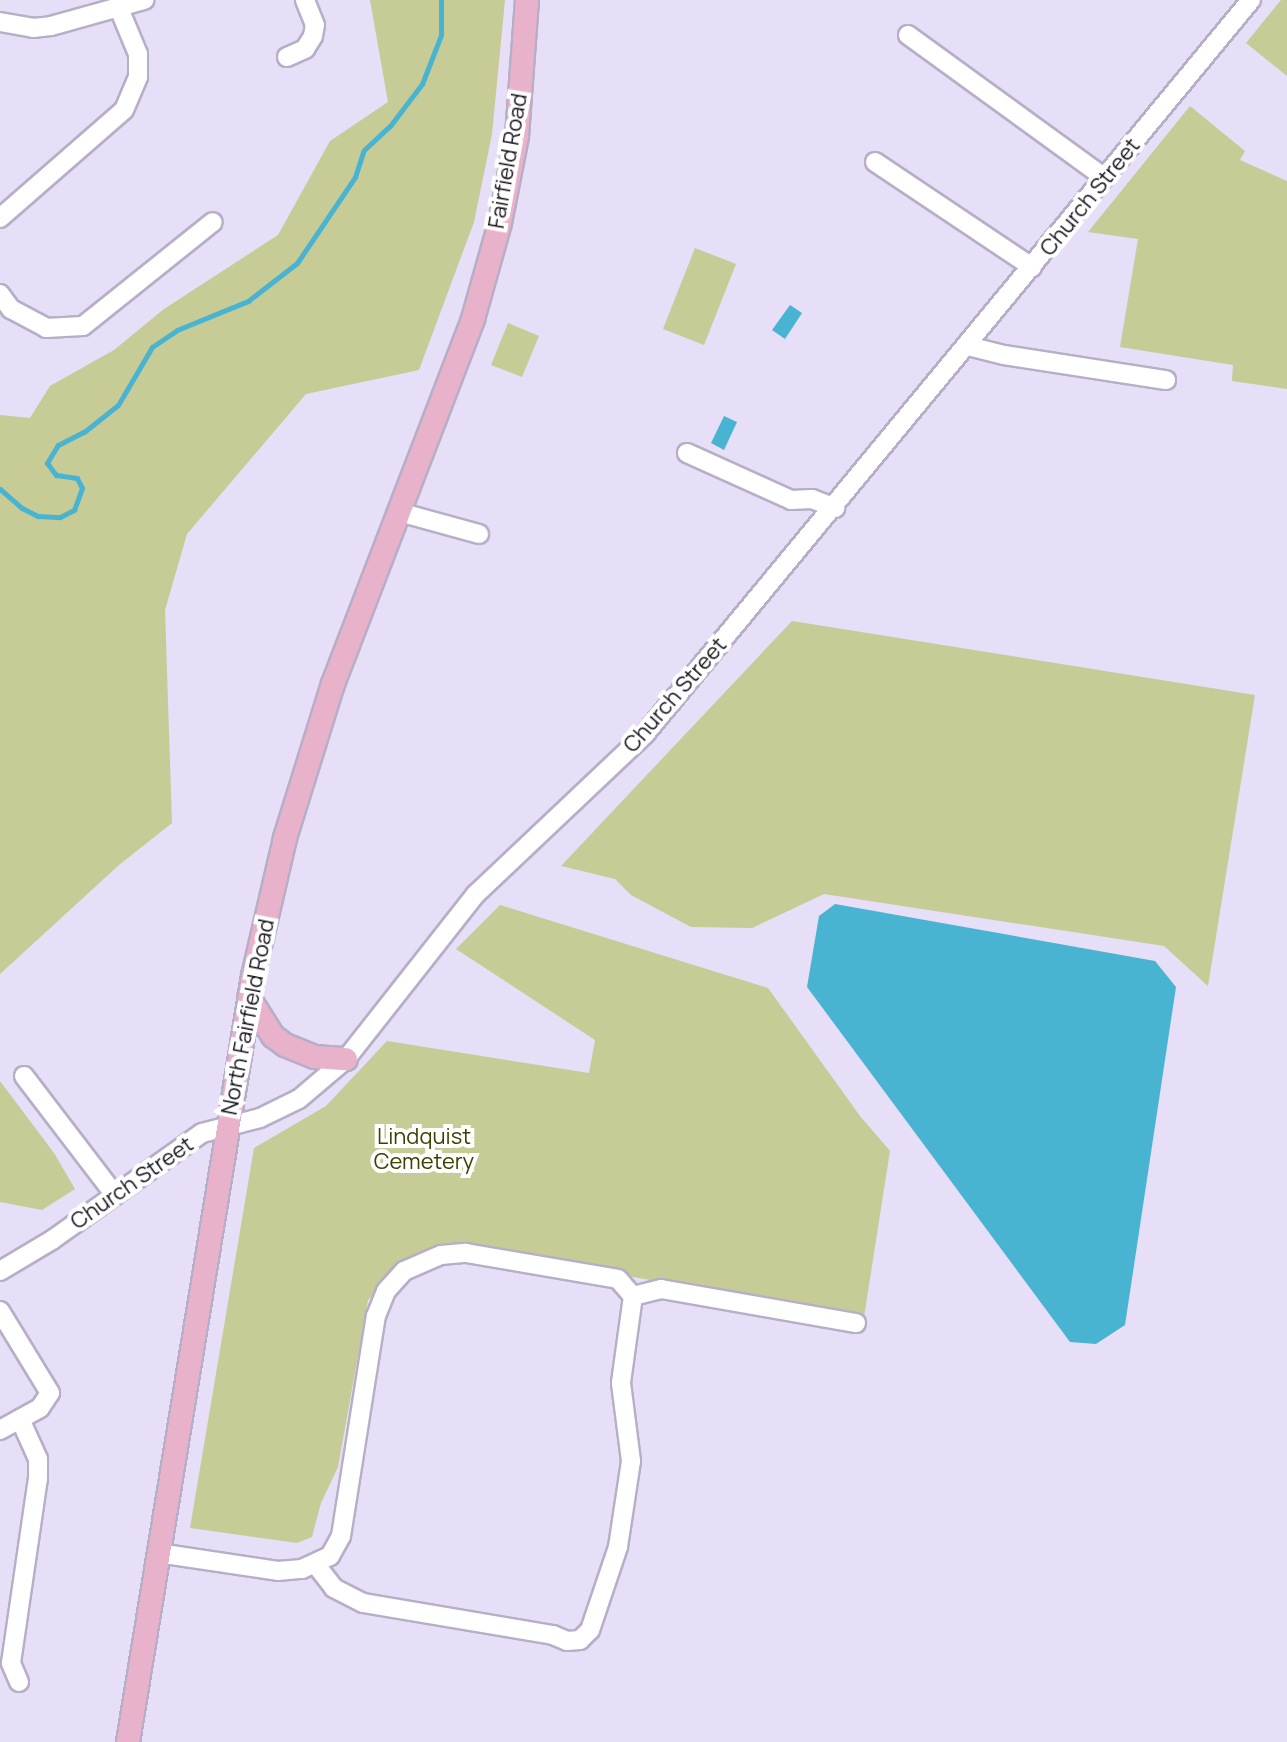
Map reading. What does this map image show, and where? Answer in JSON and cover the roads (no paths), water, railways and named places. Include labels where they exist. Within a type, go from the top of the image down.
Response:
[{"type":"main road","name":"Fairfield Road","points":[[473,319],[500,223],[517,136],[527,0]]},
{"type":"main road","name":"North Fairfield Road","points":[[128,1742],[249,998],[285,838],[333,684],[473,319]]},
{"type":"main road","points":[[249,998],[273,1036],[285,1045],[298,1053],[346,1059]]},
{"type":"street","points":[[0,22],[33,28],[51,26],[144,0]]},
{"type":"street","points":[[287,57],[305,49],[313,36],[315,25],[305,0]]},
{"type":"street","name":"Church Street","points":[[0,1271],[202,1133],[260,1118],[299,1099],[346,1059],[476,894],[645,734],[835,508],[1251,0]]},
{"type":"street","points":[[0,218],[124,110],[138,77],[138,54],[118,6]]},
{"type":"street","points":[[908,35],[1105,178]]},
{"type":"street","points":[[875,162],[1032,267]]},
{"type":"street","points":[[0,294],[11,309],[46,328],[83,326],[213,222]]},
{"type":"street","points":[[968,346],[1004,355],[1166,380]]},
{"type":"street","points":[[687,453],[791,500],[812,499],[835,508]]},
{"type":"street","points":[[399,512],[479,534]]},
{"type":"street","points":[[24,1076],[115,1195]]},
{"type":"street","points":[[158,1553],[278,1571],[315,1564],[330,1556],[341,1536],[376,1316],[386,1291],[404,1271],[441,1255],[466,1253],[618,1279],[633,1296],[621,1383],[631,1461],[620,1533],[590,1630],[580,1640],[567,1641],[553,1635],[363,1603],[334,1588],[315,1564]]},
{"type":"street","points":[[633,1296],[661,1289],[856,1323]]},
{"type":"street","points":[[0,1311],[50,1393],[40,1408],[0,1430]]},
{"type":"street","points":[[19,1682],[11,1663],[38,1479],[38,1459],[20,1419]]},
{"type":"water","points":[[790,305],[802,313],[785,339],[772,330]]},
{"type":"water","points":[[724,416],[737,422],[724,450],[711,443]]},
{"type":"water","points":[[835,904],[1155,961],[1176,987],[1125,1325],[1096,1344],[1070,1342],[807,987],[819,916]]},
{"type":"waterway","points":[[0,489],[22,508],[38,516],[60,517],[74,510],[82,488],[77,478],[56,475],[47,463],[58,445],[84,432],[118,405],[152,347],[177,330],[248,301],[297,263],[355,177],[364,150],[390,126],[422,84],[441,35],[441,0]]},
{"type":"park label","name":"Lindquist Cemetery","points":[[424,1148]]}]
